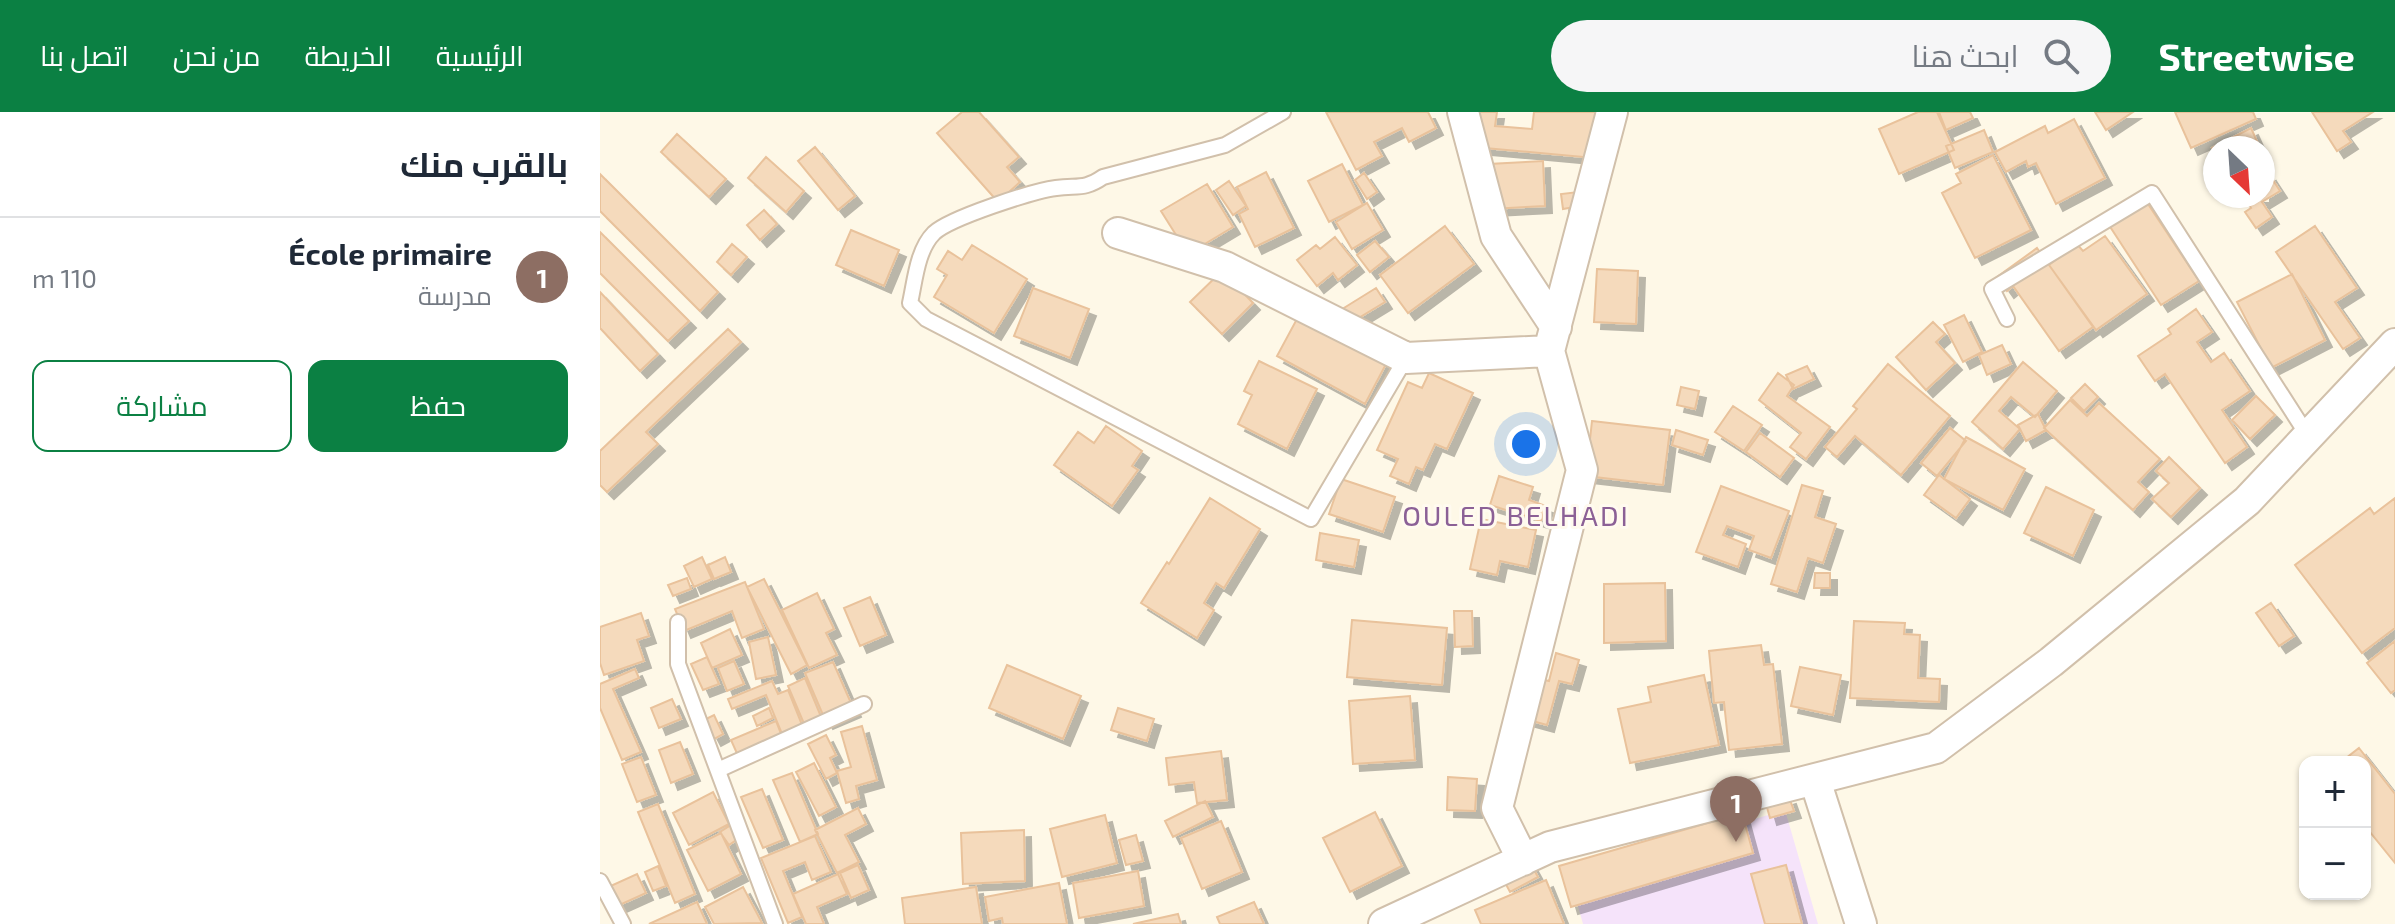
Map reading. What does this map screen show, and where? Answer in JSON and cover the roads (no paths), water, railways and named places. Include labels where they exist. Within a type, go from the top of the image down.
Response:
[{"type":"street","points":[[1463,112],[1496,236],[1553,339],[1582,470],[1497,808],[1523,860]]},
{"type":"street","points":[[1553,339],[1612,112]]},
{"type":"street","points":[[1118,233],[1225,267],[1406,358],[1553,339]]},
{"type":"street","points":[[1384,924],[1550,847],[1936,748],[2051,662],[2247,501],[2395,344]]},
{"type":"street","points":[[1815,780],[1861,924]]},
{"type":"lane","points":[[1283,112],[1225,145],[1103,177],[1089,187],[1055,188],[967,215],[935,233],[922,252],[910,303],[926,319],[1311,519],[1406,358]]},
{"type":"lane","points":[[2007,319],[1992,289],[2152,193],[2308,436]]},
{"type":"lane","points":[[678,622],[678,664],[775,924]]},
{"type":"lane","points":[[718,770],[864,704]]},
{"type":"lane","points":[[600,881],[623,924]]},
{"type":"place","name":"École primaire","points":[[1736,842]]},
{"type":"district","name":"OULED BELHADI","points":[[1516,515]]}]
